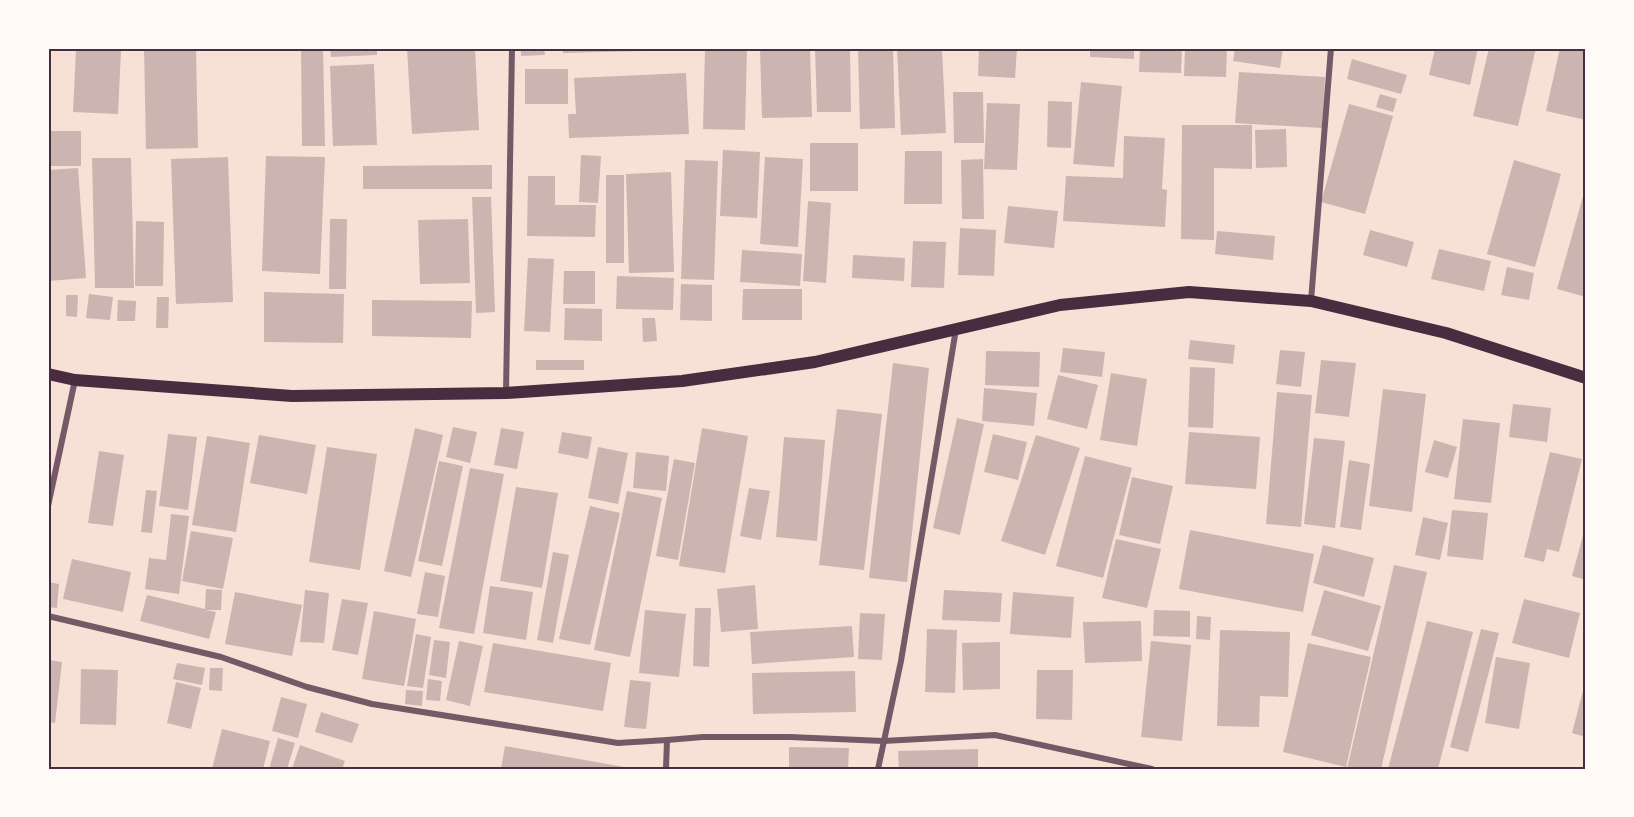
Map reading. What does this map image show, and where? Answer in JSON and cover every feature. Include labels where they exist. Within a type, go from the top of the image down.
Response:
[{"type":"main road","points":[[48,374],[75,380],[292,396],[506,393],[682,381],[815,362],[1060,305],[1189,292],[1311,301],[1446,333],[1586,378]]},
{"type":"street","points":[[506,393],[512,48]]},
{"type":"street","points":[[1311,301],[1331,48]]},
{"type":"street","points":[[878,769],[901,661],[956,328]]},
{"type":"street","points":[[48,506],[75,380]]},
{"type":"street","points":[[48,616],[220,657],[307,687],[372,704],[618,743],[714,737],[883,741],[995,735],[1152,769]]},
{"type":"street","points":[[666,769],[667,740]]},
{"type":"building","points":[[144,48],[196,48],[198,148],[146,149]]},
{"type":"building","points":[[301,48],[323,48],[325,146],[302,146]]},
{"type":"building","points":[[330,48],[377,48],[377,55],[331,57]]},
{"type":"building","points":[[407,48],[475,48],[479,130],[412,134]]},
{"type":"building","points":[[521,48],[544,48],[545,55],[521,56]]},
{"type":"building","points":[[563,48],[682,48],[682,50],[563,53]]},
{"type":"building","points":[[705,48],[747,48],[745,130],[703,129]]},
{"type":"building","points":[[760,48],[810,48],[812,117],[762,118]]},
{"type":"building","points":[[815,48],[850,48],[851,112],[817,112]]},
{"type":"building","points":[[858,48],[893,48],[895,128],[860,129]]},
{"type":"building","points":[[897,48],[942,48],[946,133],[901,135]]},
{"type":"building","points":[[979,48],[1017,48],[1015,78],[978,76]]},
{"type":"building","points":[[1090,48],[1134,48],[1134,59],[1090,57]]},
{"type":"building","points":[[1140,48],[1182,48],[1181,73],[1139,72]]},
{"type":"building","points":[[1185,48],[1227,48],[1226,77],[1184,76]]},
{"type":"building","points":[[1235,48],[1283,48],[1280,68],[1233,61]]},
{"type":"building","points":[[1435,48],[1478,48],[1470,85],[1429,75]]},
{"type":"building","points":[[1489,48],[1536,48],[1518,126],[1473,116]]},
{"type":"building","points":[[1560,48],[1586,48],[1586,120],[1546,111]]},
{"type":"building","points":[[76,49],[121,50],[118,114],[73,112]]},
{"type":"building","points":[[1352,59],[1407,75],[1401,94],[1347,79]]},
{"type":"building","points":[[374,64],[377,145],[333,146],[330,66]]},
{"type":"building","points":[[525,69],[568,69],[568,104],[525,104]]},
{"type":"building","points":[[1239,72],[1325,77],[1322,128],[1235,123]]},
{"type":"building","points":[[686,73],[689,134],[569,138],[568,114],[576,114],[574,78]]},
{"type":"building","points":[[1081,82],[1122,86],[1114,167],[1073,164]]},
{"type":"building","points":[[953,92],[983,92],[984,143],[954,143]]},
{"type":"building","points":[[1380,94],[1397,99],[1393,112],[1376,107]]},
{"type":"building","points":[[1048,101],[1072,102],[1071,148],[1047,147]]},
{"type":"building","points":[[987,103],[1020,104],[1017,170],[984,169]]},
{"type":"building","points":[[1349,104],[1393,116],[1365,214],[1321,202]]},
{"type":"building","points":[[1182,125],[1252,125],[1252,169],[1214,168],[1214,240],[1181,239]]},
{"type":"building","points":[[1286,129],[1287,167],[1256,168],[1255,130]]},
{"type":"building","points":[[48,131],[81,131],[81,166],[48,166]]},
{"type":"building","points":[[1124,136],[1165,138],[1162,189],[1167,190],[1165,227],[1063,221],[1066,176],[1123,178]]},
{"type":"building","points":[[810,143],[858,143],[858,191],[810,191]]},
{"type":"building","points":[[723,150],[760,152],[757,218],[720,216]]},
{"type":"building","points":[[905,151],[942,151],[942,204],[904,204]]},
{"type":"building","points":[[581,155],[601,156],[598,203],[579,202]]},
{"type":"building","points":[[266,156],[325,157],[320,274],[262,271]]},
{"type":"building","points":[[228,157],[233,302],[176,304],[171,159]]},
{"type":"building","points":[[765,157],[803,159],[798,247],[760,244]]},
{"type":"building","points":[[92,158],[131,158],[134,288],[95,288]]},
{"type":"building","points":[[983,159],[984,219],[962,219],[961,160]]},
{"type":"building","points":[[685,160],[718,161],[714,280],[681,279]]},
{"type":"building","points":[[1514,160],[1561,174],[1535,267],[1487,254]]},
{"type":"building","points":[[492,165],[492,189],[363,189],[363,166]]},
{"type":"building","points":[[78,168],[86,278],[48,281],[48,170]]},
{"type":"building","points":[[671,172],[674,272],[629,273],[626,174]]},
{"type":"building","points":[[606,175],[624,175],[624,263],[606,263]]},
{"type":"building","points":[[528,176],[555,176],[555,205],[596,205],[595,237],[527,236]]},
{"type":"building","points":[[1586,189],[1586,297],[1557,289]]},
{"type":"building","points":[[472,197],[491,197],[495,312],[476,313]]},
{"type":"building","points":[[808,201],[831,203],[826,283],[803,281]]},
{"type":"building","points":[[1008,206],[1058,211],[1054,248],[1004,243]]},
{"type":"building","points":[[330,219],[347,219],[346,289],[329,289]]},
{"type":"building","points":[[468,219],[470,283],[420,284],[418,220]]},
{"type":"building","points":[[136,221],[164,222],[163,286],[135,286]]},
{"type":"building","points":[[960,228],[996,230],[994,276],[958,275]]},
{"type":"building","points":[[1370,230],[1414,242],[1407,267],[1363,255]]},
{"type":"building","points":[[1217,231],[1275,236],[1273,260],[1215,254]]},
{"type":"building","points":[[913,241],[946,242],[944,288],[911,287]]},
{"type":"building","points":[[1439,249],[1491,261],[1484,291],[1431,279]]},
{"type":"building","points":[[742,250],[802,254],[800,286],[740,282]]},
{"type":"building","points":[[853,255],[905,258],[904,281],[852,278]]},
{"type":"building","points":[[528,258],[554,259],[550,332],[524,331]]},
{"type":"building","points":[[1507,267],[1534,273],[1529,300],[1501,295]]},
{"type":"building","points":[[564,271],[595,271],[595,304],[563,304]]},
{"type":"building","points":[[617,276],[674,278],[673,310],[616,309]]},
{"type":"building","points":[[681,284],[712,285],[712,321],[680,320]]},
{"type":"building","points":[[743,289],[802,289],[802,320],[742,320]]},
{"type":"building","points":[[264,292],[344,294],[343,343],[264,342]]},
{"type":"building","points":[[89,294],[113,297],[110,320],[86,318]]},
{"type":"building","points":[[66,295],[78,295],[77,317],[66,316]]},
{"type":"building","points":[[157,297],[169,297],[168,328],[156,328]]},
{"type":"building","points":[[118,300],[136,301],[135,321],[117,321]]},
{"type":"building","points":[[372,300],[472,301],[471,338],[372,336]]},
{"type":"building","points":[[565,308],[602,309],[602,341],[564,340]]},
{"type":"building","points":[[642,318],[655,318],[657,341],[643,342]]},
{"type":"building","points":[[1190,340],[1235,345],[1233,364],[1188,359]]},
{"type":"building","points":[[1063,348],[1105,352],[1102,377],[1060,372]]},
{"type":"building","points":[[1280,350],[1305,352],[1301,387],[1276,384]]},
{"type":"building","points":[[986,351],[1040,352],[1039,387],[985,385]]},
{"type":"building","points":[[536,360],[584,360],[584,370],[536,370]]},
{"type":"building","points":[[1321,360],[1356,363],[1349,417],[1315,413]]},
{"type":"building","points":[[893,363],[929,368],[907,582],[869,578]]},
{"type":"building","points":[[1190,367],[1215,368],[1213,428],[1188,427]]},
{"type":"building","points":[[1111,373],[1147,379],[1137,446],[1100,440]]},
{"type":"building","points":[[1058,375],[1098,385],[1087,429],[1047,419]]},
{"type":"building","points":[[984,388],[1037,393],[1034,426],[982,421]]},
{"type":"building","points":[[1383,389],[1426,394],[1412,512],[1369,506]]},
{"type":"building","points":[[1277,392],[1312,395],[1301,527],[1266,524]]},
{"type":"building","points":[[1513,404],[1551,408],[1547,442],[1509,437]]},
{"type":"building","points":[[837,409],[882,414],[864,570],[819,565]]},
{"type":"building","points":[[957,418],[984,424],[960,535],[933,528]]},
{"type":"building","points":[[1463,419],[1500,423],[1491,503],[1454,499]]},
{"type":"building","points":[[453,427],[477,432],[470,463],[446,457]]},
{"type":"building","points":[[415,428],[443,435],[411,577],[384,571]]},
{"type":"building","points":[[501,428],[524,432],[517,469],[494,465]]},
{"type":"building","points":[[702,428],[748,436],[725,573],[679,566]]},
{"type":"building","points":[[562,432],[592,437],[588,459],[558,453]]},
{"type":"building","points":[[1189,432],[1260,437],[1256,489],[1185,484]]},
{"type":"building","points":[[168,434],[197,437],[188,510],[159,506]]},
{"type":"building","points":[[993,434],[1027,442],[1018,480],[984,472]]},
{"type":"building","points":[[259,435],[316,445],[307,494],[250,483]]},
{"type":"building","points":[[1036,435],[1080,448],[1045,555],[1001,541]]},
{"type":"building","points":[[207,436],[250,443],[236,532],[192,525]]},
{"type":"building","points":[[784,437],[825,440],[817,541],[776,537]]},
{"type":"building","points":[[1314,438],[1345,441],[1335,528],[1304,524]]},
{"type":"building","points":[[1434,440],[1457,447],[1448,478],[1425,472]]},
{"type":"building","points":[[327,447],[377,454],[360,570],[309,562]]},
{"type":"building","points":[[598,447],[628,453],[618,504],[588,498]]},
{"type":"building","points":[[99,451],[124,455],[113,526],[88,523]]},
{"type":"building","points":[[636,452],[669,456],[666,491],[633,488]]},
{"type":"building","points":[[1550,452],[1582,459],[1559,552],[1547,549],[1544,562],[1524,557]]},
{"type":"building","points":[[1085,456],[1132,468],[1103,578],[1056,566]]},
{"type":"building","points":[[674,459],[695,463],[678,560],[656,556]]},
{"type":"building","points":[[1349,460],[1370,464],[1361,530],[1340,527]]},
{"type":"building","points":[[439,461],[463,466],[442,566],[418,561]]},
{"type":"building","points":[[470,468],[504,474],[474,634],[439,628]]},
{"type":"building","points":[[1132,477],[1173,486],[1160,544],[1119,535]]},
{"type":"building","points":[[516,487],[558,493],[542,588],[500,581]]},
{"type":"building","points":[[749,488],[770,491],[761,540],[740,536]]},
{"type":"building","points":[[146,490],[157,491],[152,533],[141,532]]},
{"type":"building","points":[[627,491],[662,498],[630,657],[594,650]]},
{"type":"building","points":[[590,506],[620,513],[590,645],[559,639]]},
{"type":"building","points":[[1452,510],[1488,513],[1483,560],[1447,556]]},
{"type":"building","points":[[171,514],[189,516],[179,594],[145,589],[149,558],[166,560]]},
{"type":"building","points":[[1423,517],[1448,523],[1440,560],[1415,555]]},
{"type":"building","points":[[1586,528],[1586,580],[1572,576]]},
{"type":"building","points":[[1190,530],[1314,554],[1303,612],[1179,589]]},
{"type":"building","points":[[191,531],[233,538],[223,589],[182,581]]},
{"type":"building","points":[[1116,539],[1161,549],[1147,608],[1102,598]]},
{"type":"building","points":[[1323,545],[1374,558],[1364,597],[1313,583]]},
{"type":"building","points":[[553,552],[569,555],[553,643],[537,640]]},
{"type":"building","points":[[72,559],[131,572],[123,612],[63,599]]},
{"type":"building","points":[[1394,565],[1427,572],[1381,769],[1347,769]]},
{"type":"building","points":[[425,572],[445,576],[438,617],[417,614]]},
{"type":"building","points":[[48,582],[59,584],[57,608],[48,607]]},
{"type":"building","points":[[755,585],[758,629],[721,632],[717,589]]},
{"type":"building","points":[[490,586],[533,592],[526,640],[483,633]]},
{"type":"building","points":[[206,589],[222,590],[221,610],[205,610],[216,612],[209,639],[140,621],[147,595],[205,609]]},
{"type":"building","points":[[305,590],[329,593],[324,643],[300,642]]},
{"type":"building","points":[[944,590],[1002,593],[1000,622],[942,620]]},
{"type":"building","points":[[1324,590],[1381,606],[1368,651],[1311,635]]},
{"type":"building","points":[[235,592],[302,605],[292,656],[225,644]]},
{"type":"building","points":[[1013,592],[1074,597],[1071,638],[1010,634]]},
{"type":"building","points":[[342,599],[368,603],[358,655],[332,650]]},
{"type":"building","points":[[1524,599],[1580,613],[1569,658],[1512,643]]},
{"type":"building","points":[[695,608],[711,608],[709,667],[693,666]]},
{"type":"building","points":[[645,610],[686,614],[679,677],[639,673]]},
{"type":"building","points":[[1154,610],[1190,611],[1190,637],[1153,636]]},
{"type":"building","points":[[374,611],[416,619],[404,686],[362,679]]},
{"type":"building","points":[[860,613],[885,614],[882,660],[858,659]]},
{"type":"building","points":[[1197,616],[1211,617],[1210,640],[1196,639]]},
{"type":"building","points":[[1141,621],[1142,661],[1085,663],[1083,622]]},
{"type":"building","points":[[1427,621],[1473,632],[1438,769],[1388,769]]},
{"type":"building","points":[[852,626],[854,657],[752,664],[750,632]]},
{"type":"building","points":[[927,629],[957,630],[955,693],[925,692]]},
{"type":"building","points":[[1481,629],[1499,633],[1468,752],[1450,747]]},
{"type":"building","points":[[1220,630],[1290,632],[1288,697],[1260,696],[1259,727],[1217,726]]},
{"type":"building","points":[[416,634],[431,637],[423,688],[407,686]]},
{"type":"building","points":[[434,640],[450,642],[446,678],[429,675]]},
{"type":"building","points":[[459,641],[483,646],[470,706],[446,700]]},
{"type":"building","points":[[1151,641],[1191,645],[1182,741],[1141,737]]},
{"type":"building","points":[[1000,642],[1000,689],[963,690],[962,643]]},
{"type":"building","points":[[493,643],[611,663],[603,711],[484,692]]},
{"type":"building","points":[[1308,643],[1371,657],[1346,767],[1283,752]]},
{"type":"building","points":[[1496,657],[1530,663],[1519,729],[1485,723]]},
{"type":"building","points":[[48,660],[62,662],[55,723],[48,722]]},
{"type":"building","points":[[177,663],[205,668],[202,685],[173,679]]},
{"type":"building","points":[[210,668],[223,668],[222,691],[209,690]]},
{"type":"building","points":[[81,669],[118,670],[116,725],[80,724]]},
{"type":"building","points":[[1037,670],[1073,670],[1072,720],[1036,719]]},
{"type":"building","points":[[855,671],[856,712],[753,714],[752,673]]},
{"type":"building","points":[[428,679],[442,681],[440,701],[426,700]]},
{"type":"building","points":[[630,680],[651,682],[646,729],[624,727]]},
{"type":"building","points":[[176,682],[201,688],[191,729],[167,723]]},
{"type":"building","points":[[1586,683],[1586,737],[1572,733]]},
{"type":"building","points":[[406,690],[423,691],[422,706],[405,704]]},
{"type":"building","points":[[281,697],[307,704],[298,738],[272,731]]},
{"type":"building","points":[[321,712],[359,724],[352,743],[315,732]]},
{"type":"building","points":[[222,729],[270,741],[263,769],[212,769]]},
{"type":"building","points":[[278,738],[295,743],[287,769],[269,769]]},
{"type":"building","points":[[300,745],[345,761],[342,769],[292,769]]},
{"type":"building","points":[[505,746],[630,768],[630,769],[501,769]]},
{"type":"building","points":[[789,747],[849,748],[848,769],[789,769]]},
{"type":"building","points":[[978,749],[978,769],[899,769],[898,751]]}]
